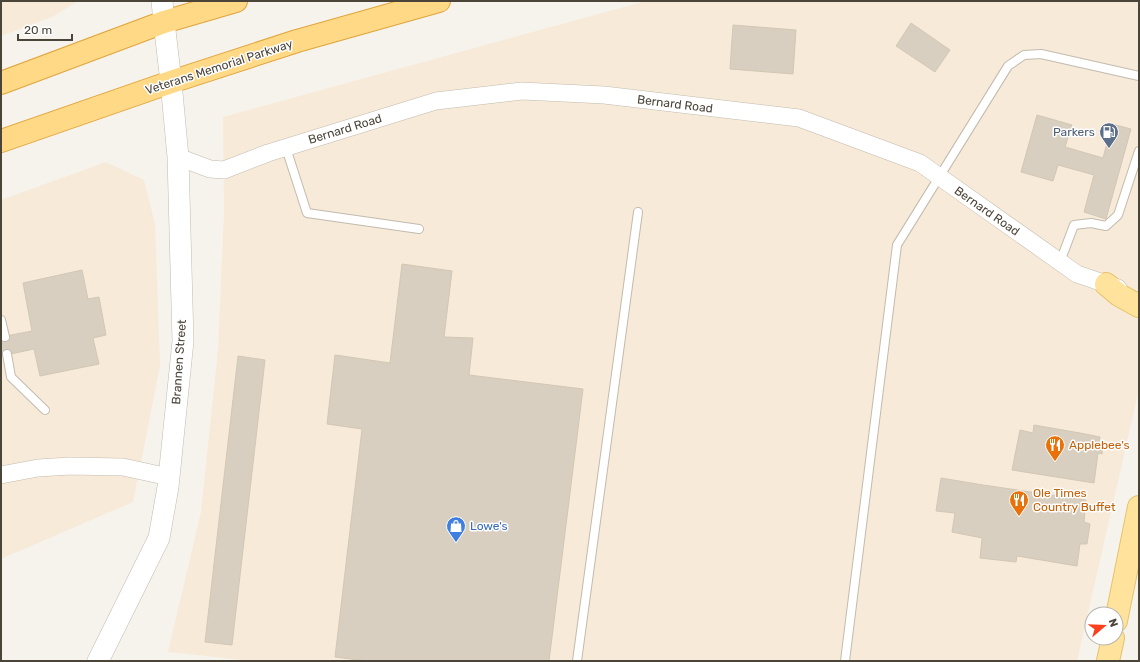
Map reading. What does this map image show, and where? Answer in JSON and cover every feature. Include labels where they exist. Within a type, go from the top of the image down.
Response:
[{"type":"highway","points":[[1,83],[164,22],[236,1]]},
{"type":"highway","name":"Veterans Memorial Parkway","points":[[1,141],[171,82],[297,41],[439,1]]},
{"type":"main road","points":[[1106,284],[1119,295],[1139,306]]},
{"type":"main road","points":[[1119,606],[1139,507]]},
{"type":"main road","points":[[1108,661],[1111,646]]},
{"type":"street","name":"Brannen Street","points":[[98,661],[159,538],[169,477],[183,341],[178,158],[162,1]]},
{"type":"street","name":"Bernard Road","points":[[178,158],[210,169],[224,170],[286,148],[436,101],[522,92],[604,95],[799,118],[920,163],[1077,274],[1139,296]]},
{"type":"street","points":[[1,475],[38,468],[70,466],[123,468],[169,477]]},
{"type":"lane","points":[[845,661],[896,245],[1008,66],[1024,54],[1042,54],[1139,76]]},
{"type":"lane","points":[[286,148],[307,213],[419,229]]},
{"type":"lane","points":[[1060,262],[1074,225],[1091,223],[1106,226],[1118,216],[1139,151]]},
{"type":"lane","points":[[577,661],[638,212]]},
{"type":"lane","points":[[1,320],[4,337]]},
{"type":"lane","points":[[7,354],[11,377],[45,410]]},
{"type":"shaded area","points":[[1,1],[78,1],[54,16],[1,36]]},
{"type":"shaded area","points":[[646,1],[1139,1],[1139,389],[1090,606],[1084,606],[1084,630],[1077,661],[252,661],[168,652],[201,512],[218,350],[224,214],[223,117]]},
{"type":"shaded area","points":[[106,162],[144,180],[155,224],[160,366],[133,502],[1,559],[1,200]]},
{"type":"building","points":[[911,23],[950,50],[935,72],[896,46]]},
{"type":"building","points":[[733,25],[796,30],[793,74],[730,69]]},
{"type":"building","points":[[1037,115],[1072,125],[1065,147],[1103,158],[1112,124],[1131,129],[1106,219],[1084,212],[1094,175],[1058,165],[1053,181],[1021,172]]},
{"type":"building","name":"Lowe's","points":[[402,264],[452,271],[444,337],[473,338],[469,375],[583,389],[549,661],[366,661],[335,657],[362,429],[327,424],[335,355],[390,363]]},
{"type":"building","points":[[82,270],[88,299],[99,297],[106,335],[93,338],[99,364],[40,376],[34,349],[1,356],[1,337],[32,331],[23,283]]},
{"type":"building","points":[[238,356],[265,360],[232,645],[205,642]]},
{"type":"building","name":"Applebee's","points":[[1034,425],[1100,437],[1099,442],[1103,444],[1102,454],[1098,453],[1094,483],[1012,470],[1020,430],[1033,433]]},
{"type":"building","name":"Ole Times Country Buffet","points":[[941,478],[1086,500],[1084,522],[1090,524],[1087,544],[1080,544],[1077,566],[1017,556],[1016,562],[980,558],[982,538],[952,532],[955,513],[936,511]]},
{"type":"place","name":"Parkers","points":[[1109,149]]},
{"type":"place","name":"Applebee's","points":[[1055,462]]},
{"type":"place","name":"Ole Times Country Buffet","points":[[1019,517]]},
{"type":"place","name":"Lowe's","points":[[456,543]]}]
